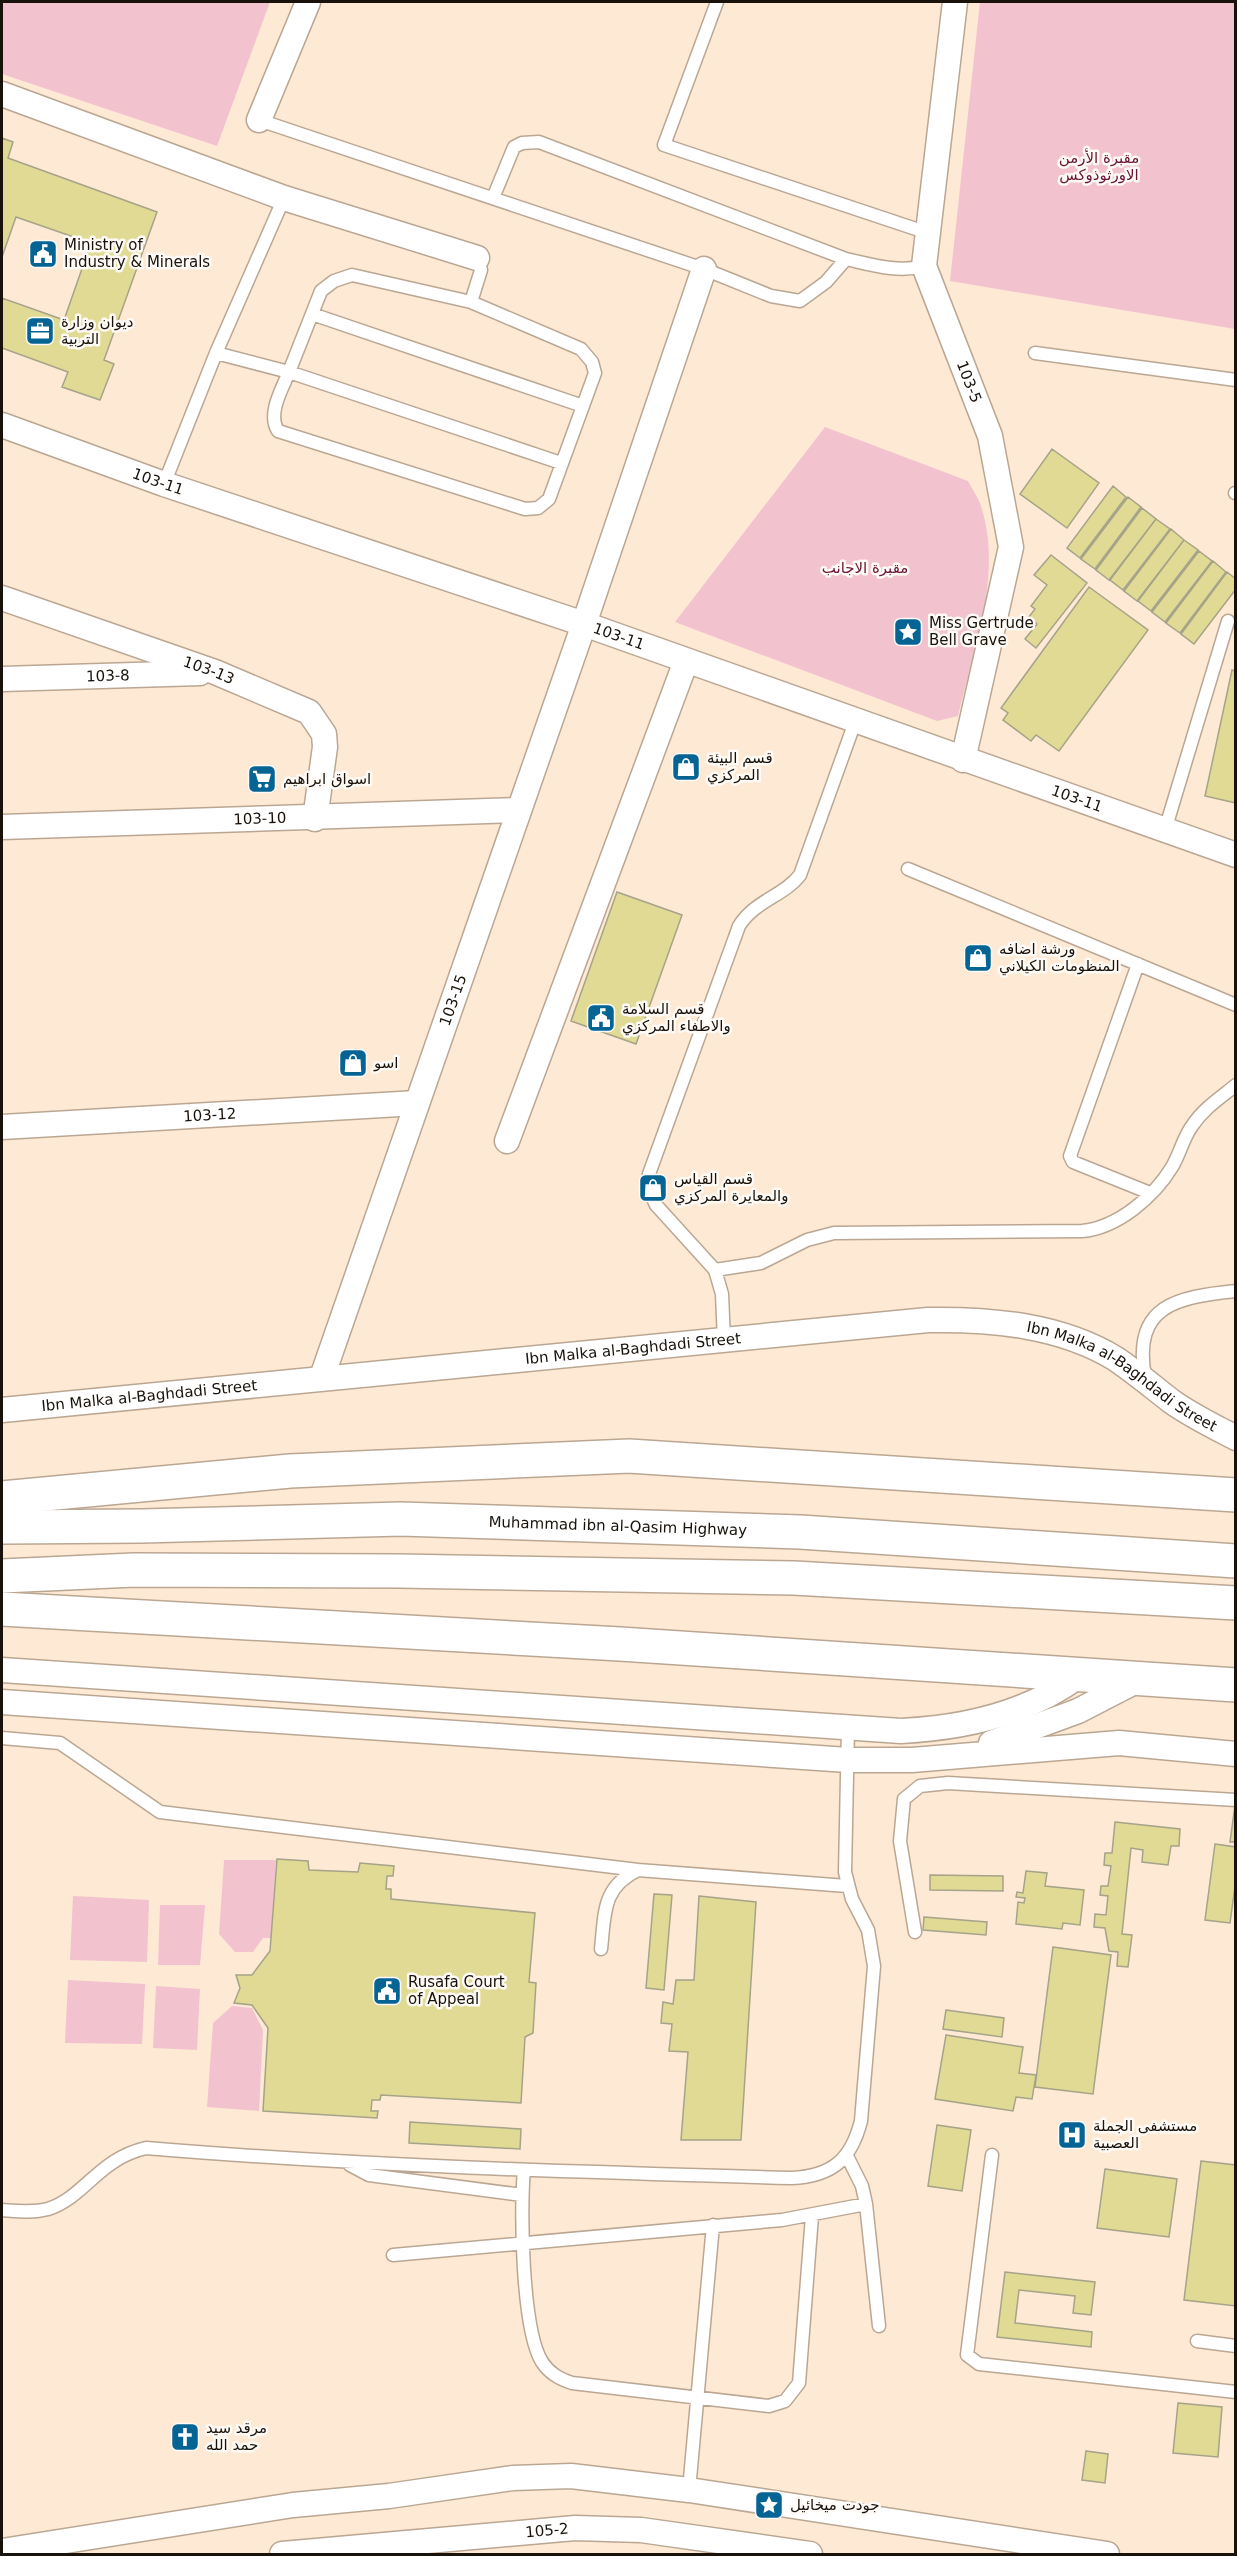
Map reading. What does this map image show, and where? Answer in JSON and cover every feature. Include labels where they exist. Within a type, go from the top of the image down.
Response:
[{"type":"highway","points":[[2,1498],[290,1471],[629,1456],[1236,1495]]},
{"type":"highway","name":"Muhammad ibn al-Qasim Highway","points":[[2,1527],[142,1527],[401,1519],[800,1532],[1236,1561]]},
{"type":"highway","points":[[2,1576],[134,1570],[399,1571],[794,1578],[1236,1603]]},
{"type":"highway","points":[[2,1610],[620,1644],[1236,1685]]},
{"type":"street","points":[[260,120],[308,2]]},
{"type":"street","name":"103-5","points":[[956,2],[924,266],[990,436],[1011,547],[963,760]]},
{"type":"street","points":[[2,94],[284,198],[477,258]]},
{"type":"street","name":"103-15","points":[[322,1377],[584,624],[704,269]]},
{"type":"street","name":"103-11","points":[[2,425],[164,484],[584,624],[855,722],[1236,855]]},
{"type":"street","name":"103-13","points":[[2,598],[215,672],[297,706],[318,722],[324,734],[325,747],[315,819]]},
{"type":"street","points":[[507,1141],[686,661]]},
{"type":"street","name":"103-8","points":[[2,680],[215,672]]},
{"type":"street","name":"103-10","points":[[2,827],[315,819],[519,810]]},
{"type":"street","name":"103-12","points":[[2,1126],[417,1103]]},
{"type":"street","name":"Ibn Malka al-Baghdadi Street","points":[[2,1410],[322,1377],[724,1341],[928,1320],[971,1320],[1044,1331],[1080,1343],[1115,1359],[1189,1413],[1236,1437]]},
{"type":"street","points":[[2,1670],[902,1731],[977,1721],[1043,1697],[1080,1675]]},
{"type":"street","points":[[946,1758],[1078,1711],[1140,1679]]},
{"type":"street","points":[[2,1702],[848,1760],[946,1758],[1119,1743],[1236,1754]]},
{"type":"street","points":[[2,2551],[293,2505],[399,2494],[513,2478],[600,2478],[1107,2554]]},
{"type":"street","name":"105-2","points":[[282,2554],[575,2528],[641,2530],[715,2548],[810,2554]]},
{"type":"lane","points":[[717,2],[664,145],[928,233]]},
{"type":"lane","points":[[260,120],[704,269],[771,296],[800,301],[826,282],[846,259]]},
{"type":"lane","points":[[493,198],[514,147],[539,142],[846,259],[909,271],[924,266]]},
{"type":"lane","points":[[164,484],[216,353],[284,198]]},
{"type":"lane","points":[[471,302],[481,270],[477,258]]},
{"type":"lane","points":[[352,274],[471,302],[581,349],[592,362],[595,373],[549,499],[538,508],[525,509],[278,431],[273,424],[275,407],[321,291],[334,280],[352,274]]},
{"type":"lane","points":[[312,314],[583,406]]},
{"type":"lane","points":[[216,353],[289,372],[561,463]]},
{"type":"lane","points":[[1035,353],[1216,375],[1236,380]]},
{"type":"lane","points":[[1165,830],[1228,621]]},
{"type":"lane","points":[[724,1341],[722,1294],[716,1270],[656,1205],[650,1192],[649,1174],[740,926],[758,904],[794,882],[800,875],[855,722]]},
{"type":"lane","points":[[908,869],[1236,1005]]},
{"type":"lane","points":[[1138,964],[1070,1155],[1074,1162],[1150,1193]]},
{"type":"lane","points":[[716,1270],[761,1263],[807,1240],[834,1233],[1093,1230],[1114,1223],[1150,1193],[1173,1166],[1191,1126],[1236,1085]]},
{"type":"lane","points":[[1146,1382],[1143,1346],[1149,1328],[1160,1312],[1186,1297],[1236,1291]]},
{"type":"lane","points":[[2,2210],[38,2211],[50,2208],[70,2196],[116,2158],[146,2148],[346,2163],[525,2170],[809,2177],[829,2170],[847,2156],[857,2138],[861,2121],[874,1966],[868,1930],[847,1886],[845,1865],[848,1728]]},
{"type":"lane","points":[[2,1738],[60,1743],[160,1812],[638,1870],[847,1886]]},
{"type":"lane","points":[[915,1932],[900,1841],[904,1799],[920,1786],[948,1784],[1236,1800]]},
{"type":"lane","points":[[601,1949],[608,1896],[622,1878],[638,1870]]},
{"type":"lane","points":[[992,2155],[967,2355],[979,2364],[1236,2392]]},
{"type":"lane","points":[[847,2156],[862,2186],[866,2204],[879,2326]]},
{"type":"lane","points":[[346,2163],[369,2175],[522,2195]]},
{"type":"lane","points":[[525,2170],[522,2195],[526,2289],[538,2354],[555,2376],[572,2383],[769,2406],[785,2401],[796,2390],[800,2376],[812,2216]]},
{"type":"lane","points":[[393,2255],[812,2216],[866,2204]]},
{"type":"lane","points":[[689,2490],[713,2225]]},
{"type":"lane","points":[[1197,2342],[1236,2346]]},
{"type":"green space","points":[[2,2],[270,2],[217,146],[2,74]]},
{"type":"green space","name":"مقبرة الأرمن الاورثوذوكس","points":[[980,2],[1235,2],[1235,329],[950,281]]},
{"type":"green space","name":"مقبرة الاجانب","points":[[825,427],[968,481],[978,499],[987,532],[988,585],[978,638],[958,716],[937,721],[675,622]]},
{"type":"green space","points":[[224,1860],[276,1860],[271,1938],[263,1938],[253,1952],[235,1952],[219,1934]]},
{"type":"green space","points":[[73,1896],[149,1900],[147,1962],[70,1960]]},
{"type":"green space","points":[[160,1905],[205,1905],[200,1965],[158,1965]]},
{"type":"green space","points":[[68,1980],[145,1984],[142,2044],[65,2043]]},
{"type":"green space","points":[[156,1986],[200,1989],[197,2050],[153,2048]]},
{"type":"green space","points":[[232,2006],[252,2008],[263,2030],[259,2111],[207,2107],[213,2023]]},
{"type":"building","points":[[2,138],[13,142],[8,158],[157,212],[104,360],[114,364],[100,400],[62,387],[68,372],[2,348],[2,298],[64,320],[91,243],[16,217],[2,257]]},
{"type":"building","points":[[1052,449],[1099,483],[1067,528],[1020,494]]},
{"type":"building","points":[[1113,486],[1126,497],[1080,558],[1067,548]]},
{"type":"building","points":[[1128,497],[1141,507],[1095,569],[1081,559]]},
{"type":"building","points":[[1142,508],[1156,519],[1109,580],[1096,570]]},
{"type":"building","points":[[1156,519],[1170,529],[1123,590],[1110,580]]},
{"type":"building","points":[[1171,529],[1184,540],[1137,601],[1124,591]]},
{"type":"building","points":[[1184,540],[1198,550],[1151,611],[1138,601]]},
{"type":"building","points":[[1199,551],[1212,561],[1165,622],[1152,612]]},
{"type":"building","points":[[1051,555],[1087,583],[1036,648],[1025,639],[1037,624],[1029,617],[1035,609],[1031,606],[1047,585],[1034,575]]},
{"type":"building","points":[[1213,561],[1226,572],[1180,633],[1166,623]]},
{"type":"building","points":[[1227,572],[1236,579],[1236,589],[1194,644],[1181,634]]},
{"type":"building","points":[[1089,587],[1148,630],[1059,751],[1036,735],[1031,741],[1003,720],[1008,713],[1001,708]]},
{"type":"building","points":[[1232,670],[1236,671],[1236,803],[1205,796]]},
{"type":"building","points":[[617,892],[682,915],[636,1044],[571,1021]]},
{"type":"building","points":[[1235,1805],[1236,1842],[1230,1842]]},
{"type":"building","points":[[1115,1822],[1180,1829],[1179,1846],[1171,1846],[1168,1865],[1142,1862],[1143,1850],[1131,1848],[1122,1934],[1132,1935],[1128,1967],[1117,1966],[1118,1952],[1109,1951],[1105,1928],[1094,1927],[1095,1914],[1106,1915],[1108,1896],[1100,1895],[1101,1886],[1108,1886],[1111,1866],[1104,1865],[1105,1853],[1112,1853]]},
{"type":"building","points":[[1215,1844],[1236,1847],[1236,1879],[1230,1923],[1205,1920]]},
{"type":"building","name":"Rusafa Court of Appeal","points":[[277,1859],[308,1861],[309,1870],[358,1872],[360,1863],[394,1866],[393,1876],[387,1876],[386,1889],[391,1889],[391,1899],[535,1913],[529,1982],[536,1983],[533,2033],[525,2037],[521,2103],[381,2095],[380,2100],[372,2100],[371,2111],[378,2111],[377,2118],[263,2111],[268,2028],[252,2005],[234,2003],[240,1988],[236,1975],[252,1975],[270,1951]]},
{"type":"building","points":[[1026,1871],[1047,1873],[1045,1886],[1084,1890],[1080,1925],[1063,1923],[1062,1929],[1016,1924],[1018,1902],[1024,1903],[1025,1898],[1016,1897],[1017,1892],[1023,1893]]},
{"type":"building","points":[[930,1875],[1003,1876],[1003,1891],[930,1890]]},
{"type":"building","points":[[654,1894],[672,1895],[664,1990],[646,1988]]},
{"type":"building","points":[[699,1896],[756,1902],[741,2140],[681,2140],[688,2052],[669,2051],[672,2024],[661,2023],[663,2002],[673,2004],[676,1980],[694,1980]]},
{"type":"building","points":[[924,1917],[987,1922],[986,1935],[923,1930]]},
{"type":"building","points":[[1053,1947],[1111,1955],[1093,2094],[1035,2087]]},
{"type":"building","points":[[946,2010],[1004,2018],[1002,2037],[943,2029]]},
{"type":"building","points":[[946,2035],[1023,2047],[1019,2073],[1036,2075],[1032,2099],[1016,2097],[1013,2111],[935,2099]]},
{"type":"building","points":[[410,2122],[521,2129],[520,2149],[409,2143]]},
{"type":"building","points":[[937,2125],[971,2130],[962,2191],[928,2186]]},
{"type":"building","points":[[1201,2161],[1236,2165],[1236,2306],[1184,2300]]},
{"type":"building","points":[[1105,2169],[1177,2179],[1169,2237],[1097,2228]]},
{"type":"building","points":[[1005,2272],[1095,2282],[1091,2315],[1073,2313],[1075,2296],[1019,2290],[1015,2323],[1092,2332],[1091,2347],[997,2337]]},
{"type":"building","points":[[1178,2403],[1222,2407],[1218,2457],[1173,2453]]},
{"type":"building","points":[[1086,2451],[1108,2454],[1105,2483],[1082,2480]]},
{"type":"place","name":"Ministry of Industry & Minerals","points":[[43,254]]},
{"type":"place","name":"ديوان وزارة التربية","points":[[40,331]]},
{"type":"place","name":"Miss Gertrude Bell Grave","points":[[908,632]]},
{"type":"place","name":"قسم البيئة المركزي","points":[[686,767]]},
{"type":"place","name":"اسواق ابراهيم","points":[[262,779]]},
{"type":"place","name":"ورشة اضافه المنظومات الكيلاني","points":[[978,958]]},
{"type":"place","name":"قسم السلامة والاطفاء المركزي","points":[[601,1018]]},
{"type":"place","name":"اسو","points":[[353,1063]]},
{"type":"place","name":"قسم القياس والمعايرة المركزي","points":[[653,1188]]},
{"type":"place","name":"Rusafa Court of Appeal","points":[[387,1991]]},
{"type":"place","name":"مستشفى الجملة العصبية","points":[[1072,2135]]},
{"type":"place","name":"مرقد سيد حمد الله","points":[[185,2437]]},
{"type":"place","name":"جودت ميخائيل","points":[[769,2505]]}]
